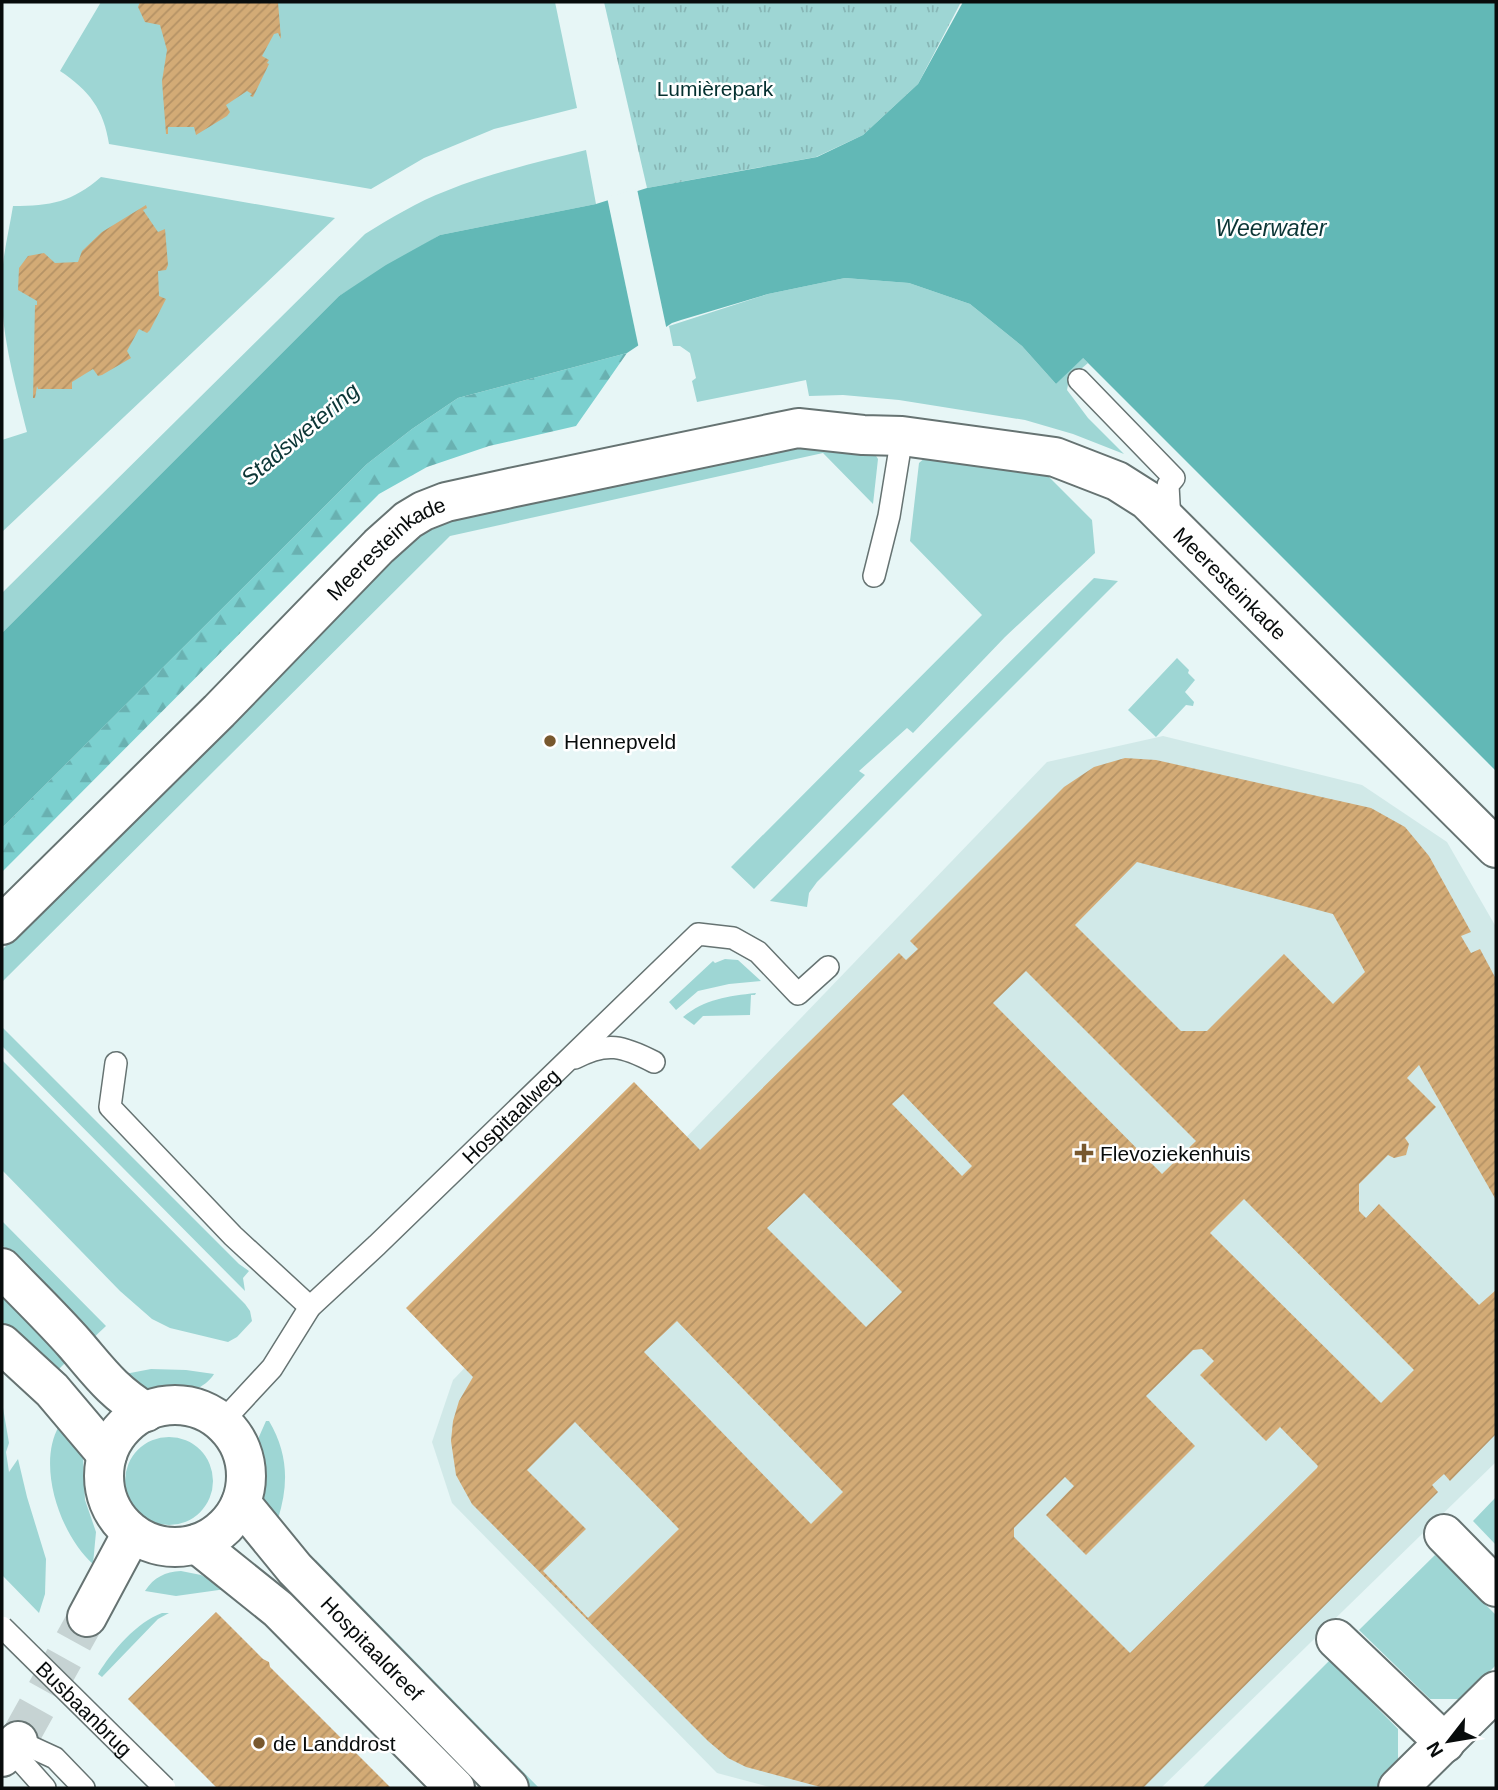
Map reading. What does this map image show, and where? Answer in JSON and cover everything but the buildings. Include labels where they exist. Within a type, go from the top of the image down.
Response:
[{"type":"street","name":"Meeresteinkade","points":[[2,925],[408,520],[446,502],[798,428],[902,436],[1055,457],[1117,481],[1147,500],[1496,848]]},
{"type":"street","points":[[2,1268],[76,1345],[98,1373],[126,1400],[146,1412]]},
{"type":"street","points":[[2,1344],[65,1405],[107,1455]]},
{"type":"street","points":[[174,1405],[193,1407],[210,1414],[221,1423],[237,1442],[244,1462],[245,1483],[241,1503],[231,1521],[215,1535],[197,1544],[174,1547],[152,1544],[132,1533],[117,1517],[107,1497],[103,1475],[107,1455],[118,1433],[135,1417],[156,1407],[174,1405]]},
{"type":"street","name":"Hospitaaldreef","points":[[241,1503],[295,1569],[509,1788]]},
{"type":"street","points":[[87,1617],[132,1533]]},
{"type":"street","points":[[1444,1534],[1496,1587]]},
{"type":"street","name":"Hospitaaldreef","points":[[197,1544],[278,1609],[455,1788]]},
{"type":"street","points":[[1336,1639],[1445,1743]]},
{"type":"street","points":[[1398,1788],[1496,1691]]},
{"type":"lane","points":[[1079,380],[1174,478],[1168,485],[1170,524]]},
{"type":"lane","points":[[874,576],[889,516],[902,436]]},
{"type":"lane","name":"Hospitaalweg","points":[[221,1423],[272,1368],[310,1307],[698,934],[733,938],[758,952],[799,994],[828,967]]},
{"type":"lane","points":[[562,1064],[594,1048],[611,1046],[636,1053],[654,1062]]},
{"type":"lane","points":[[116,1063],[110,1107],[233,1236],[310,1307]]},
{"type":"lane","name":"Busbaanbrug","points":[[2,1627],[165,1788]]},
{"type":"lane","points":[[8,1746],[45,1788]]},
{"type":"lane","points":[[8,1746],[55,1758],[85,1788]]},
{"type":"shaded area","name":"Flevoziekenhuis","points":[[1163,736],[1362,785],[1447,842],[1496,927],[1496,1462],[1161,1788],[773,1788],[717,1773],[452,1503],[432,1442],[453,1380],[1047,762]]},
{"type":"green space","points":[[101,2],[555,2],[577,108],[494,129],[424,158],[371,189],[109,144],[99,111],[87,93],[60,71]]},
{"type":"green space","name":"Lumièrepark","points":[[604,2],[961,2],[918,84],[863,135],[816,157],[647,188]]},
{"type":"green space","points":[[586,150],[596,204],[440,235],[339,296],[2,633],[2,593],[365,234],[414,205],[446,191],[497,173]]},
{"type":"green space","points":[[101,177],[335,218],[2,532],[2,440],[27,432],[3,320],[3,263],[13,206],[60,201],[80,192]]},
{"type":"green space","points":[[845,278],[909,283],[970,304],[1022,346],[1056,384],[1082,357],[1088,363],[1069,379],[1067,390],[1088,418],[1124,454],[1073,434],[1025,420],[899,400],[843,395],[809,396],[806,380],[697,402],[692,381],[696,378],[690,353],[680,346],[673,346],[669,326],[768,294]]},
{"type":"green space","points":[[627,353],[576,426],[489,446],[427,467],[379,494],[2,872],[2,828],[367,464],[458,398]]},
{"type":"green space","points":[[790,443],[871,448],[878,459],[873,504],[823,453],[450,536],[2,982],[2,950],[422,525]]},
{"type":"green space","points":[[927,456],[1047,475],[1092,520],[1095,553],[1005,637],[913,733],[907,728],[859,771],[865,775],[754,889],[731,867],[982,615],[910,541],[919,463]]},
{"type":"green space","points":[[1094,578],[1118,581],[817,882],[809,893],[807,907],[770,901]]},
{"type":"green space","points":[[1177,658],[1195,680],[1185,692],[1194,702],[1193,706],[1186,705],[1156,737],[1128,710]]},
{"type":"green space","points":[[725,959],[738,960],[761,981],[698,991],[676,1010],[669,1002],[713,961],[715,963]]},
{"type":"green space","points":[[756,993],[751,995],[750,1015],[703,1016],[694,1025],[683,1017],[708,1002]]},
{"type":"green space","points":[[2,1027],[249,1271],[243,1278],[245,1291],[2,1046]]},
{"type":"green space","points":[[2,1060],[245,1304],[252,1321],[237,1337],[228,1342],[170,1328],[152,1319],[120,1291],[2,1170]]},
{"type":"green space","points":[[2,1221],[106,1326],[88,1343],[22,1264],[2,1245]]},
{"type":"green space","points":[[2,1293],[68,1360],[51,1377],[2,1328]]},
{"type":"green space","points":[[151,1369],[214,1374],[209,1381],[193,1390],[164,1396],[146,1392],[125,1374]]},
{"type":"green space","points":[[2,1402],[9,1443],[6,1452],[9,1472],[18,1459],[46,1559],[45,1594],[39,1613],[2,1575]]},
{"type":"green space","points":[[266,1421],[269,1421],[280,1445],[285,1469],[284,1493],[278,1519],[259,1506],[258,1439]]},
{"type":"green space","points":[[59,1426],[83,1456],[85,1500],[96,1532],[93,1564],[71,1536],[55,1500],[50,1461]]},
{"type":"green space","points":[[169,1437],[186,1440],[200,1450],[210,1464],[213,1481],[210,1498],[200,1512],[186,1522],[169,1525],[152,1522],[138,1512],[128,1498],[125,1481],[128,1464],[138,1450],[152,1440]]},
{"type":"green space","points":[[1496,1497],[1496,1545],[1473,1521]]},
{"type":"green space","points":[[1435,1555],[1496,1615],[1496,1665],[1463,1699],[1430,1699],[1359,1630]]},
{"type":"green space","points":[[316,1560],[539,1788],[524,1788],[310,1570]]},
{"type":"green space","points":[[181,1571],[201,1575],[226,1589],[176,1596],[145,1591],[160,1576]]},
{"type":"green space","points":[[162,1613],[169,1613],[158,1619],[102,1677],[98,1674],[126,1638],[143,1623]]},
{"type":"green space","points":[[1330,1660],[1398,1729],[1398,1767],[1376,1788],[1202,1788]]},
{"type":"water","name":"Weerwater","points":[[963,2],[1496,2],[1496,771],[1083,358],[1056,384],[1022,346],[970,304],[909,283],[845,278],[768,294],[681,320],[672,323],[627,353],[458,398],[367,464],[2,828],[2,633],[339,296],[386,265],[440,235],[596,204],[647,188],[817,157],[863,135],[918,84]]},
{"type":"pier","points":[[637,189],[667,331],[639,349],[607,197]]},
{"type":"tunnel","points":[[18,1741],[87,1617]]},
{"type":"place","name":"Hennepveld","points":[[550,741]]},
{"type":"place","name":"Flevoziekenhuis","points":[[1084,1153]]},
{"type":"place","name":"de Landdrost","points":[[259,1743]]},
{"type":"water label","name":"Stadswetering","points":[[300,434]]}]
